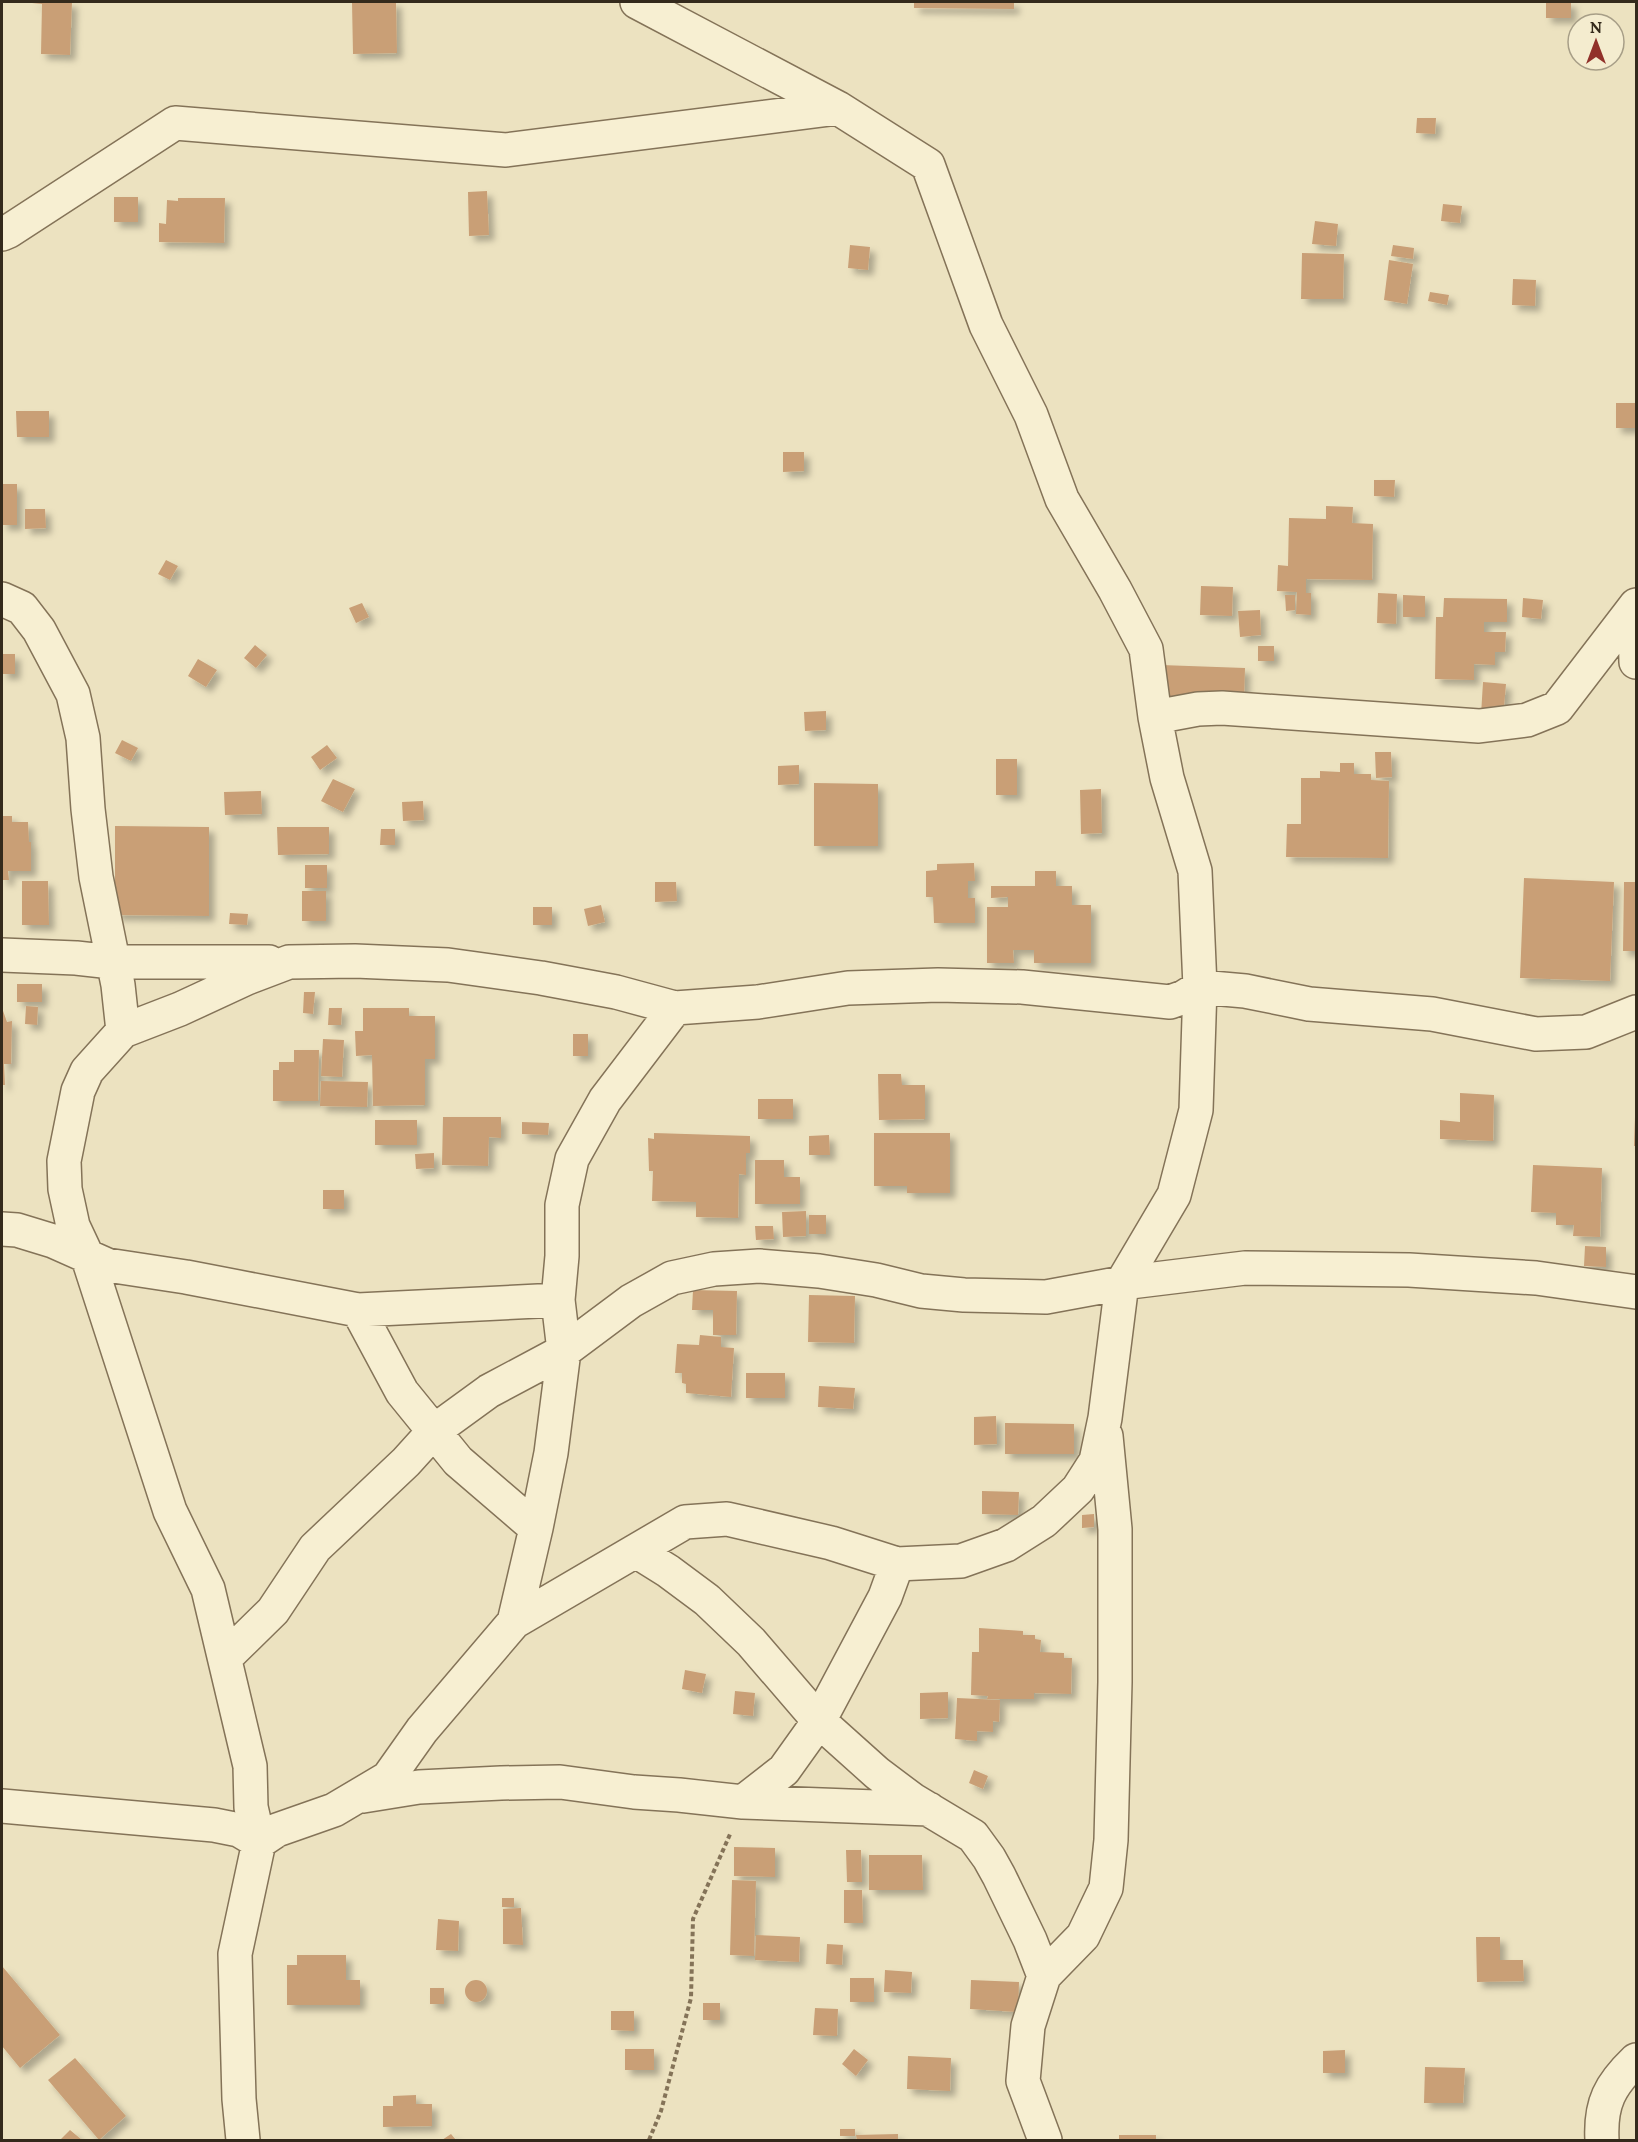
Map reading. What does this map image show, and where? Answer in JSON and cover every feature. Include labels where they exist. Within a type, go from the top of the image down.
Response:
[{"type":"street","points":[[259,1842],[277,1830],[334,1810],[388,1778],[422,1730],[514,1622],[685,1522],[727,1520],[831,1543],[897,1564],[961,1561],[1006,1545],[1044,1521],[1078,1489],[1096,1461],[1105,1418],[1122,1284],[1174,1195],[1196,1110],[1200,987],[1195,871],[1167,778],[1155,717],[1146,648],[1062,499],[1031,415],[986,325],[928,165],[838,108],[637,2]]},
{"type":"street","points":[[2,234],[175,123],[506,150],[838,108]]},
{"type":"street","points":[[2,598],[22,608],[39,630],[73,694],[83,738],[96,877],[118,985],[123,1031]]},
{"type":"street","points":[[1155,717],[1198,709],[1222,708],[1479,726],[1527,720],[1557,708],[1636,607]]},
{"type":"street","points":[[1636,607],[1636,662]]},
{"type":"street","points":[[2,955],[76,957],[112,962],[355,961],[448,965],[541,978],[616,992],[675,1008],[758,1002],[848,988],[938,985],[1022,987],[1170,1002],[1185,997],[1200,987],[1245,992],[1309,1004],[1432,1014],[1536,1034],[1586,1032],[1636,1012]]},
{"type":"street","points":[[243,2140],[239,2099],[235,1954],[259,1842],[251,1807],[250,1766],[208,1589],[170,1511],[88,1258],[73,1226],[65,1189],[64,1161],[78,1091],[87,1071],[123,1031],[289,962]]},
{"type":"street","points":[[514,1622],[551,1453],[564,1351],[558,1300],[562,1256],[561,1205],[572,1159],[605,1100],[675,1008]]},
{"type":"street","points":[[2,1229],[17,1230],[53,1241],[107,1265],[186,1277],[358,1310],[558,1300]]},
{"type":"street","points":[[225,1658],[273,1611],[315,1548],[406,1462],[434,1431],[489,1391],[564,1351],[631,1301],[672,1278],[714,1269],[759,1266],[819,1271],[876,1280],[921,1291],[964,1295],[1046,1297],[1122,1284],[1245,1268],[1409,1270],[1536,1278],[1636,1292]]},
{"type":"street","points":[[358,1310],[402,1392],[458,1461],[536,1528]]},
{"type":"street","points":[[1045,2140],[1023,2081],[1028,2026],[1044,1976],[1083,1936],[1106,1888],[1111,1840],[1115,1529],[1105,1418]]},
{"type":"street","points":[[636,1551],[707,1600],[751,1642],[819,1721],[877,1773],[973,1836],[989,1858],[1030,1940],[1044,1976]]},
{"type":"street","points":[[743,1802],[784,1770],[819,1721],[885,1597],[897,1564]]},
{"type":"street","points":[[356,1797],[419,1787],[560,1782],[634,1792],[743,1802],[929,1809]]},
{"type":"street","points":[[2,1806],[214,1825],[239,1830],[259,1842]]},
{"type":"street","points":[[1602,2140],[1604,2104],[1611,2089],[1636,2060]]},
{"type":"path","points":[[649,2140],[661,2111],[691,1998],[693,1920],[743,1802]]},
{"type":"building","points":[[32,2],[72,2],[70,55],[41,54],[42,4]]},
{"type":"building","points":[[352,2],[396,2],[397,53],[353,54]]},
{"type":"building","points":[[914,2],[1014,2],[1014,9],[914,8]]},
{"type":"building","points":[[1546,2],[1571,2],[1571,12],[1566,12],[1566,18],[1546,18]]},
{"type":"building","points":[[1417,118],[1436,118],[1435,134],[1416,133]]},
{"type":"building","points":[[487,191],[489,235],[469,236],[468,192]]},
{"type":"building","points":[[114,197],[138,197],[138,222],[114,222]]},
{"type":"building","points":[[178,198],[225,198],[224,243],[159,242],[159,223],[166,224],[167,200],[178,201]]},
{"type":"building","points":[[1443,204],[1462,206],[1460,223],[1441,221]]},
{"type":"building","points":[[1315,221],[1338,224],[1336,246],[1312,244]]},
{"type":"building","points":[[850,245],[870,247],[868,270],[848,268]]},
{"type":"building","points":[[1393,245],[1414,248],[1413,259],[1391,256]]},
{"type":"building","points":[[1302,253],[1344,254],[1343,299],[1301,299]]},
{"type":"building","points":[[1389,260],[1413,264],[1407,304],[1384,300]]},
{"type":"building","points":[[1513,279],[1536,280],[1535,306],[1512,305]]},
{"type":"building","points":[[1430,292],[1449,295],[1447,305],[1428,301]]},
{"type":"building","points":[[1616,403],[1636,403],[1636,428],[1616,428]]},
{"type":"building","points":[[16,411],[49,411],[49,437],[17,437]]},
{"type":"building","points":[[783,452],[804,452],[804,471],[783,472]]},
{"type":"building","points":[[1374,480],[1395,480],[1394,497],[1374,496]]},
{"type":"building","points":[[2,484],[17,484],[17,525],[2,525]]},
{"type":"building","points":[[1326,506],[1353,507],[1352,523],[1373,524],[1372,580],[1306,579],[1306,593],[1311,593],[1311,615],[1296,614],[1297,592],[1277,591],[1278,565],[1288,566],[1289,518],[1326,519]]},
{"type":"building","points":[[25,509],[45,509],[46,528],[25,529]]},
{"type":"building","points":[[166,560],[178,566],[170,580],[158,574]]},
{"type":"building","points":[[1201,586],[1233,587],[1232,616],[1200,615]]},
{"type":"building","points":[[1378,593],[1397,594],[1396,624],[1377,623]]},
{"type":"building","points":[[1285,595],[1295,595],[1295,610],[1286,611]]},
{"type":"building","points":[[1403,595],[1425,596],[1425,617],[1403,617]]},
{"type":"building","points":[[1444,598],[1507,599],[1507,622],[1484,622],[1484,632],[1506,632],[1505,652],[1495,652],[1495,665],[1474,664],[1474,680],[1435,679],[1436,617],[1443,617]]},
{"type":"building","points":[[1523,598],[1543,600],[1541,619],[1522,617]]},
{"type":"building","points":[[362,603],[369,617],[356,623],[349,608]]},
{"type":"building","points":[[1260,610],[1261,635],[1240,637],[1238,611]]},
{"type":"building","points":[[255,645],[267,655],[256,668],[244,658]]},
{"type":"building","points":[[1258,646],[1274,646],[1274,661],[1258,661]]},
{"type":"building","points":[[2,654],[15,654],[15,674],[2,674]]},
{"type":"building","points":[[198,659],[217,670],[206,687],[188,676]]},
{"type":"building","points":[[1161,665],[1245,668],[1244,700],[1160,698]]},
{"type":"building","points":[[1483,682],[1506,684],[1503,717],[1481,715]]},
{"type":"building","points":[[826,711],[826,730],[805,731],[804,712]]},
{"type":"building","points":[[122,740],[138,748],[131,761],[115,753]]},
{"type":"building","points":[[327,745],[337,758],[320,770],[311,757]]},
{"type":"building","points":[[1375,752],[1391,752],[1392,777],[1376,778]]},
{"type":"building","points":[[996,759],[1017,759],[1017,795],[996,795]]},
{"type":"building","points":[[1340,763],[1354,763],[1354,774],[1371,774],[1371,780],[1389,781],[1388,858],[1286,857],[1287,824],[1301,824],[1301,778],[1320,778],[1320,771],[1340,772]]},
{"type":"building","points":[[799,765],[799,784],[778,785],[778,766]]},
{"type":"building","points":[[333,779],[355,789],[343,812],[321,801]]},
{"type":"building","points":[[814,783],[878,784],[878,846],[814,846]]},
{"type":"building","points":[[1101,789],[1102,833],[1081,834],[1080,790]]},
{"type":"building","points":[[261,791],[262,814],[225,815],[224,792]]},
{"type":"building","points":[[423,801],[424,820],[403,821],[402,802]]},
{"type":"building","points":[[2,816],[12,816],[12,822],[28,822],[29,842],[31,842],[31,871],[8,871],[9,880],[2,880]]},
{"type":"building","points":[[115,826],[209,827],[209,916],[115,915]]},
{"type":"building","points":[[277,827],[329,827],[329,854],[278,855]]},
{"type":"building","points":[[381,829],[395,829],[395,845],[380,845]]},
{"type":"building","points":[[974,863],[975,881],[968,881],[968,898],[975,898],[975,923],[934,923],[933,897],[926,897],[926,871],[937,870],[937,864]]},
{"type":"building","points":[[305,865],[327,865],[327,888],[305,888]]},
{"type":"building","points":[[1035,871],[1056,871],[1056,886],[1072,886],[1072,905],[1091,905],[1091,963],[1034,963],[1034,950],[1013,950],[1014,963],[987,963],[987,907],[1008,907],[1008,897],[991,898],[991,886],[1035,886]]},
{"type":"building","points":[[1524,878],[1614,882],[1610,981],[1520,978]]},
{"type":"building","points":[[22,881],[48,881],[49,925],[22,925]]},
{"type":"building","points":[[655,882],[676,882],[677,901],[655,902]]},
{"type":"building","points":[[1624,882],[1636,882],[1636,951],[1623,951]]},
{"type":"building","points":[[302,891],[326,891],[326,921],[302,921]]},
{"type":"building","points":[[601,905],[605,922],[588,926],[584,909]]},
{"type":"building","points":[[533,907],[552,907],[552,925],[533,925]]},
{"type":"building","points":[[230,913],[248,914],[247,925],[229,924]]},
{"type":"building","points":[[17,984],[42,984],[42,1002],[17,1002]]},
{"type":"building","points":[[304,992],[315,992],[313,1014],[303,1013]]},
{"type":"building","points":[[26,1006],[38,1007],[37,1025],[25,1024]]},
{"type":"building","points":[[2,1008],[7,1022],[12,1021],[11,1064],[4,1064],[5,1085],[2,1085]]},
{"type":"building","points":[[329,1008],[342,1008],[341,1025],[328,1025]]},
{"type":"building","points":[[363,1008],[409,1008],[409,1016],[435,1016],[435,1059],[425,1059],[425,1105],[373,1106],[372,1055],[356,1056],[355,1031],[363,1031]]},
{"type":"building","points":[[573,1034],[588,1034],[588,1056],[573,1056]]},
{"type":"building","points":[[323,1039],[344,1040],[342,1077],[321,1076]]},
{"type":"building","points":[[294,1050],[319,1050],[318,1101],[273,1101],[273,1070],[279,1070],[279,1062],[294,1062]]},
{"type":"building","points":[[878,1074],[901,1074],[902,1085],[925,1085],[925,1119],[879,1120]]},
{"type":"building","points":[[321,1081],[368,1082],[367,1107],[320,1106]]},
{"type":"building","points":[[1460,1093],[1494,1095],[1493,1141],[1440,1139],[1440,1120],[1460,1122]]},
{"type":"building","points":[[758,1099],[793,1099],[793,1119],[758,1119]]},
{"type":"building","points":[[443,1117],[501,1117],[501,1138],[489,1137],[488,1166],[442,1165]]},
{"type":"building","points":[[1635,1117],[1636,1146],[1634,1146]]},
{"type":"building","points":[[375,1120],[417,1120],[417,1145],[375,1145]]},
{"type":"building","points":[[522,1122],[549,1123],[548,1135],[522,1134]]},
{"type":"building","points":[[654,1133],[750,1136],[750,1153],[746,1153],[746,1175],[739,1174],[738,1218],[696,1217],[696,1202],[652,1201],[653,1171],[649,1171],[648,1138],[654,1139]]},
{"type":"building","points":[[874,1133],[950,1133],[950,1193],[907,1193],[907,1186],[874,1186]]},
{"type":"building","points":[[829,1135],[830,1155],[809,1155],[809,1136]]},
{"type":"building","points":[[434,1153],[434,1168],[416,1169],[415,1154]]},
{"type":"building","points":[[755,1160],[784,1160],[784,1177],[800,1177],[800,1204],[755,1204]]},
{"type":"building","points":[[1533,1165],[1602,1168],[1600,1237],[1573,1236],[1574,1225],[1556,1225],[1556,1213],[1531,1212]]},
{"type":"building","points":[[323,1190],[344,1190],[344,1209],[323,1209]]},
{"type":"building","points":[[806,1211],[806,1236],[783,1237],[782,1212]]},
{"type":"building","points":[[809,1215],[826,1215],[826,1234],[809,1234]]},
{"type":"building","points":[[755,1226],[773,1226],[774,1239],[756,1240]]},
{"type":"building","points":[[1585,1246],[1606,1247],[1606,1267],[1584,1266]]},
{"type":"building","points":[[693,1290],[737,1291],[736,1335],[713,1335],[713,1310],[692,1310]]},
{"type":"building","points":[[809,1295],[855,1296],[854,1343],[808,1342]]},
{"type":"building","points":[[700,1335],[721,1337],[721,1347],[734,1348],[731,1397],[686,1393],[686,1384],[682,1383],[682,1373],[675,1373],[677,1344],[699,1345]]},
{"type":"building","points":[[746,1373],[785,1373],[785,1398],[746,1398]]},
{"type":"building","points":[[819,1386],[855,1388],[853,1409],[818,1407]]},
{"type":"building","points":[[996,1416],[997,1444],[974,1445],[974,1417]]},
{"type":"building","points":[[1005,1423],[1074,1424],[1074,1454],[1005,1454]]},
{"type":"building","points":[[982,1491],[1019,1492],[1018,1515],[982,1514]]},
{"type":"building","points":[[1094,1514],[1094,1527],[1082,1528],[1082,1515]]},
{"type":"building","points":[[979,1628],[1023,1631],[1023,1635],[1035,1635],[1035,1639],[1041,1640],[1040,1652],[1064,1653],[1064,1658],[1072,1658],[1071,1694],[1034,1693],[1034,1699],[987,1699],[988,1696],[971,1695],[972,1652],[979,1652]]},
{"type":"building","points":[[685,1670],[706,1674],[702,1693],[682,1689]]},
{"type":"building","points":[[735,1691],[755,1693],[753,1716],[733,1714]]},
{"type":"building","points":[[948,1692],[948,1718],[920,1719],[920,1693]]},
{"type":"building","points":[[957,1698],[1000,1700],[999,1722],[993,1721],[993,1732],[977,1731],[977,1741],[955,1739]]},
{"type":"building","points":[[974,1770],[988,1776],[983,1789],[969,1783]]},
{"type":"building","points":[[734,1847],[775,1848],[775,1877],[734,1876]]},
{"type":"building","points":[[846,1850],[861,1850],[862,1882],[847,1882]]},
{"type":"building","points":[[869,1855],[922,1855],[923,1890],[869,1890]]},
{"type":"building","points":[[732,1880],[756,1881],[754,1956],[730,1955]]},
{"type":"building","points":[[844,1890],[862,1890],[863,1923],[844,1923]]},
{"type":"building","points":[[502,1898],[514,1898],[514,1907],[502,1907]]},
{"type":"building","points":[[521,1908],[523,1945],[503,1944],[503,1909]]},
{"type":"building","points":[[438,1919],[459,1921],[458,1951],[436,1950]]},
{"type":"building","points":[[756,1935],[800,1937],[799,1962],[755,1960]]},
{"type":"building","points":[[1476,1937],[1500,1937],[1500,1960],[1523,1960],[1524,1981],[1477,1982]]},
{"type":"building","points":[[827,1944],[843,1945],[842,1965],[826,1964]]},
{"type":"building","points":[[297,1955],[346,1955],[346,1980],[360,1980],[360,2005],[287,2005],[287,1965],[297,1965]]},
{"type":"building","points":[[2,1966],[60,2035],[20,2068],[2,2046]]},
{"type":"building","points":[[885,1970],[912,1972],[911,1993],[884,1992]]},
{"type":"building","points":[[850,1978],[874,1978],[874,2002],[850,2002]]},
{"type":"building","points":[[476,1980],[484,1983],[487,1991],[484,1999],[476,2002],[468,1999],[465,1991],[468,1983]]},
{"type":"building","points":[[971,1980],[1019,1982],[1018,2012],[970,2009]]},
{"type":"building","points":[[430,1988],[444,1988],[444,2004],[430,2004]]},
{"type":"building","points":[[703,2003],[720,2003],[720,2020],[703,2020]]},
{"type":"building","points":[[815,2008],[838,2009],[837,2036],[813,2035]]},
{"type":"building","points":[[611,2011],[634,2011],[634,2031],[611,2030]]},
{"type":"building","points":[[625,2049],[654,2049],[654,2070],[625,2070]]},
{"type":"building","points":[[854,2049],[868,2060],[856,2076],[842,2064]]},
{"type":"building","points":[[1345,2050],[1345,2073],[1323,2073],[1323,2051]]},
{"type":"building","points":[[908,2056],[951,2058],[950,2091],[907,2089]]},
{"type":"building","points":[[75,2058],[126,2116],[99,2140],[48,2080]]},
{"type":"building","points":[[1425,2067],[1465,2068],[1463,2103],[1424,2103]]},
{"type":"building","points":[[416,2095],[416,2104],[432,2104],[432,2126],[383,2127],[383,2106],[393,2106],[393,2096]]},
{"type":"building","points":[[840,2129],[855,2129],[855,2136],[840,2136]]},
{"type":"building","points":[[70,2130],[82,2140],[60,2140]]},
{"type":"building","points":[[451,2134],[456,2140],[442,2140]]},
{"type":"building","points":[[898,2134],[898,2140],[857,2140],[856,2135]]},
{"type":"building","points":[[1119,2135],[1156,2135],[1156,2140],[1119,2140]]}]
